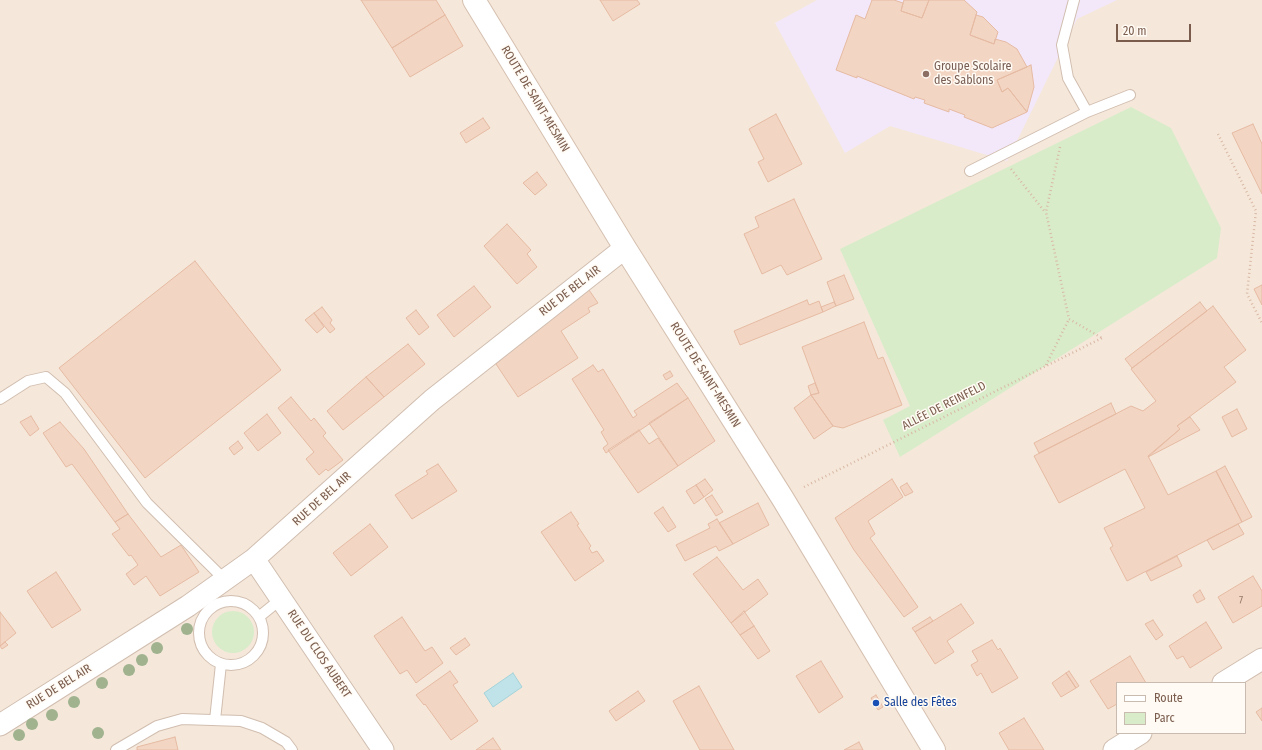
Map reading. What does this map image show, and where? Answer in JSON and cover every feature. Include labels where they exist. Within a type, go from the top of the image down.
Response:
[{"type":"main road","name":"ROUTE DE SAINT-MESMIN","points":[[474,0],[625,248],[783,499],[934,750]]},
{"type":"street","name":"RUE DE BEL AIR","points":[[0,725],[207,601],[225,580],[254,559],[432,400],[625,248]]},
{"type":"street","name":"RUE DU CLOS AUBERT","points":[[254,559],[383,750]]},
{"type":"street","points":[[1224,682],[1262,659]]},
{"type":"street","points":[[1114,750],[1139,734]]},
{"type":"lane","points":[[1074,0],[1062,45],[1068,78],[1087,112]]},
{"type":"lane","points":[[970,171],[999,155],[1087,112],[1130,95]]},
{"type":"lane","points":[[0,399],[28,381],[46,377],[65,393],[147,503],[225,580]]},
{"type":"lane","points":[[260,616],[282,599]]},
{"type":"lane","points":[[207,601],[242,601],[252,607],[260,616],[264,638],[255,655],[247,661],[236,665],[221,664],[210,658],[203,649],[199,637],[199,626],[205,613],[207,601]]},
{"type":"lane","points":[[215,720],[221,664]]},
{"type":"lane","points":[[116,750],[157,726],[182,720],[241,721],[262,728],[286,742],[292,750]]},
{"type":"path","points":[[1045,366],[1069,319],[1046,212],[1065,123]]},
{"type":"path","points":[[1218,134],[1256,211],[1247,294],[1262,323]]},
{"type":"path","points":[[999,155],[1046,212]]},
{"type":"path","name":"ALLÉE DE REINFELD","points":[[800,489],[1102,338],[1069,319]]},
{"type":"shaded area","points":[[0,0],[1262,0],[1262,750],[0,750]]},
{"type":"shaded area","name":"Groupe Scolaire des Sablons","points":[[817,0],[1117,0],[1077,19],[1007,161],[890,126],[845,153],[775,23]]},
{"type":"green space","points":[[1131,107],[1171,128],[1221,228],[1217,258],[900,457],[883,420],[910,406],[840,249]]},
{"type":"green space","points":[[229,611],[237,611],[245,614],[251,620],[254,632],[251,644],[245,650],[237,653],[229,653],[221,650],[215,644],[212,636],[212,628],[215,620],[221,614]]},
{"type":"water","points":[[513,673],[522,687],[493,707],[484,693]]},
{"type":"building","points":[[361,0],[436,0],[445,15],[392,48]]},
{"type":"building","points":[[600,0],[637,0],[640,4],[613,21]]},
{"type":"building","points":[[872,0],[894,0],[903,3],[901,11],[922,18],[929,0],[964,0],[977,12],[970,35],[994,44],[995,39],[1006,42],[1017,49],[1027,67],[997,80],[1002,92],[1008,88],[1027,112],[992,128],[964,117],[965,115],[949,109],[949,112],[924,103],[925,100],[915,97],[914,99],[857,76],[857,78],[836,70],[856,15],[865,19]]},
{"type":"building","points":[[904,0],[929,0],[922,18],[901,11]]},
{"type":"building","points":[[445,15],[463,46],[410,77],[392,48]]},
{"type":"building","points":[[976,15],[983,17],[998,32],[994,44],[970,35]]},
{"type":"building","points":[[1031,65],[1034,87],[1027,112],[1008,88],[1002,92],[997,80]]},
{"type":"building","points":[[776,114],[802,164],[768,182],[758,162],[764,159],[749,129]]},
{"type":"building","points":[[483,118],[490,128],[466,143],[460,133]]},
{"type":"building","points":[[1253,124],[1262,144],[1262,194],[1232,133]]},
{"type":"building","points":[[537,172],[547,185],[535,195],[523,183]]},
{"type":"building","points":[[794,199],[822,259],[787,275],[781,265],[762,274],[744,234],[759,227],[755,217]]},
{"type":"building","points":[[507,224],[531,250],[527,254],[537,267],[517,284],[484,246]]},
{"type":"building","points":[[195,261],[281,370],[145,478],[59,368]]},
{"type":"building","points":[[844,275],[854,299],[836,306],[827,282]]},
{"type":"building","points":[[1262,285],[1262,305],[1254,289]]},
{"type":"building","points":[[474,286],[491,307],[454,337],[437,315]]},
{"type":"building","points":[[589,290],[598,303],[588,308],[590,312],[561,331],[578,358],[518,397],[496,364],[555,312]]},
{"type":"building","points":[[807,300],[809,305],[819,301],[823,312],[740,345],[734,331]]},
{"type":"building","points":[[834,302],[836,306],[823,312],[821,307]]},
{"type":"building","points":[[1200,302],[1207,311],[1132,368],[1125,359]]},
{"type":"building","points":[[1213,306],[1246,350],[1224,367],[1236,382],[1177,426],[1180,429],[1148,456],[1168,495],[1216,471],[1242,522],[1127,581],[1110,548],[1113,546],[1104,528],[1145,508],[1125,469],[1059,503],[1034,456],[1131,406],[1143,411],[1156,401],[1131,369]]},
{"type":"building","points":[[322,307],[332,320],[330,323],[335,329],[330,333],[314,313]]},
{"type":"building","points":[[416,310],[429,327],[419,335],[406,318]]},
{"type":"building","points":[[314,313],[324,327],[317,333],[305,320]]},
{"type":"building","points":[[864,322],[878,359],[883,357],[902,405],[843,428],[833,426],[811,395],[819,393],[802,347]]},
{"type":"building","points":[[408,344],[425,364],[384,397],[366,377]]},
{"type":"building","points":[[593,365],[598,372],[603,369],[633,418],[637,415],[634,411],[677,383],[688,398],[606,453],[603,448],[608,444],[601,432],[604,430],[572,379]]},
{"type":"building","points":[[670,371],[673,376],[666,380],[663,375]]},
{"type":"building","points":[[366,377],[384,397],[343,430],[327,411]]},
{"type":"building","points":[[815,383],[819,393],[811,395],[808,386]]},
{"type":"building","points":[[811,395],[833,426],[814,439],[794,408]]},
{"type":"building","points":[[291,397],[311,421],[314,418],[326,433],[323,436],[343,460],[328,471],[326,469],[319,475],[306,459],[314,452],[278,408]]},
{"type":"building","points":[[688,398],[715,441],[678,466],[649,423]]},
{"type":"building","points":[[1111,403],[1116,414],[1039,453],[1034,443]]},
{"type":"building","points":[[1237,409],[1247,429],[1232,437],[1222,417]]},
{"type":"building","points":[[267,414],[281,433],[258,451],[244,433]]},
{"type":"building","points":[[31,416],[39,429],[30,436],[20,422]]},
{"type":"building","points":[[1190,417],[1200,430],[1148,457],[1180,429],[1177,426]]},
{"type":"building","points":[[60,422],[84,449],[128,514],[115,522],[72,464],[66,467],[43,433]]},
{"type":"building","points":[[639,430],[649,444],[658,438],[678,466],[638,493],[608,450]]},
{"type":"building","points":[[238,441],[243,448],[234,455],[229,448]]},
{"type":"building","points":[[438,464],[457,491],[412,519],[395,495],[428,474],[426,471]]},
{"type":"building","points":[[1225,466],[1252,517],[1242,522],[1216,471]]},
{"type":"building","points":[[705,479],[713,490],[704,497],[696,485]]},
{"type":"building","points":[[892,479],[903,497],[868,521],[875,534],[870,538],[918,607],[904,617],[854,550],[835,518]]},
{"type":"building","points":[[907,483],[913,492],[905,496],[900,487]]},
{"type":"building","points":[[696,485],[704,497],[694,504],[686,491]]},
{"type":"building","points":[[712,495],[723,512],[716,516],[705,499]]},
{"type":"building","points":[[758,503],[769,525],[733,544],[719,523]]},
{"type":"building","points":[[663,507],[676,527],[668,532],[654,513]]},
{"type":"building","points":[[571,512],[579,524],[577,525],[591,546],[589,548],[592,553],[597,551],[604,561],[575,581],[541,532]]},
{"type":"building","points":[[128,514],[161,557],[181,545],[199,572],[160,596],[146,576],[134,585],[126,574],[138,565],[112,534],[120,529],[115,522]]},
{"type":"building","points":[[717,519],[733,544],[719,551],[716,546],[685,561],[676,545],[710,528],[708,524]]},
{"type":"building","points":[[370,524],[388,547],[351,576],[333,553]]},
{"type":"building","points":[[1238,524],[1244,534],[1213,550],[1207,540]]},
{"type":"building","points":[[1177,556],[1182,566],[1151,581],[1146,572]]},
{"type":"building","points":[[717,557],[743,590],[758,579],[768,594],[731,623],[693,574]]},
{"type":"building","points":[[56,572],[81,610],[52,628],[27,591]]},
{"type":"building","points":[[1253,576],[1262,591],[1262,606],[1233,623],[1218,597]]},
{"type":"building","points":[[1200,590],[1205,599],[1197,603],[1193,595]]},
{"type":"building","points":[[961,604],[974,623],[947,641],[954,652],[935,664],[915,632]]},
{"type":"building","points":[[744,611],[754,626],[740,635],[731,623]]},
{"type":"building","points":[[0,612],[16,633],[0,646]]},
{"type":"building","points":[[402,617],[425,651],[432,647],[443,663],[416,683],[407,670],[400,674],[374,636]]},
{"type":"building","points":[[930,617],[933,621],[915,632],[912,628]]},
{"type":"building","points":[[1153,620],[1163,635],[1156,640],[1145,624]]},
{"type":"building","points":[[1206,622],[1222,648],[1190,668],[1183,656],[1177,659],[1169,646]]},
{"type":"building","points":[[754,626],[770,651],[758,659],[740,635]]},
{"type":"building","points":[[465,638],[470,645],[456,655],[450,648]]},
{"type":"building","points":[[992,640],[998,650],[1000,648],[1018,678],[992,693],[981,673],[977,676],[971,665],[978,661],[972,651]]},
{"type":"building","points":[[5,642],[8,645],[2,649],[0,646]]},
{"type":"building","points":[[1130,656],[1145,682],[1116,682],[1116,705],[1108,709],[1090,681]]},
{"type":"building","points":[[821,661],[843,697],[819,713],[796,676]]},
{"type":"building","points":[[450,671],[458,682],[453,685],[478,721],[451,740],[425,704],[424,705],[416,695]]},
{"type":"building","points":[[1069,671],[1079,686],[1076,688],[1066,673]]},
{"type":"building","points":[[1066,673],[1076,688],[1061,697],[1052,683]]},
{"type":"building","points":[[699,686],[734,750],[700,750],[673,701]]},
{"type":"building","points":[[638,691],[645,701],[616,721],[609,711]]},
{"type":"building","points":[[876,695],[883,707],[878,710],[871,698]]},
{"type":"building","points":[[1262,708],[1262,721],[1256,712]]},
{"type":"building","points":[[1024,718],[1044,750],[1009,750],[999,733]]},
{"type":"building","points":[[175,737],[178,750],[137,750],[137,747]]},
{"type":"building","points":[[493,738],[501,750],[476,750]]},
{"type":"building","points":[[859,742],[863,750],[844,750]]},
{"type":"place","name":"Groupe Scolaire des Sablons","points":[[926,74]]},
{"type":"place","name":"Salle des Fêtes","points":[[876,703]]}]
